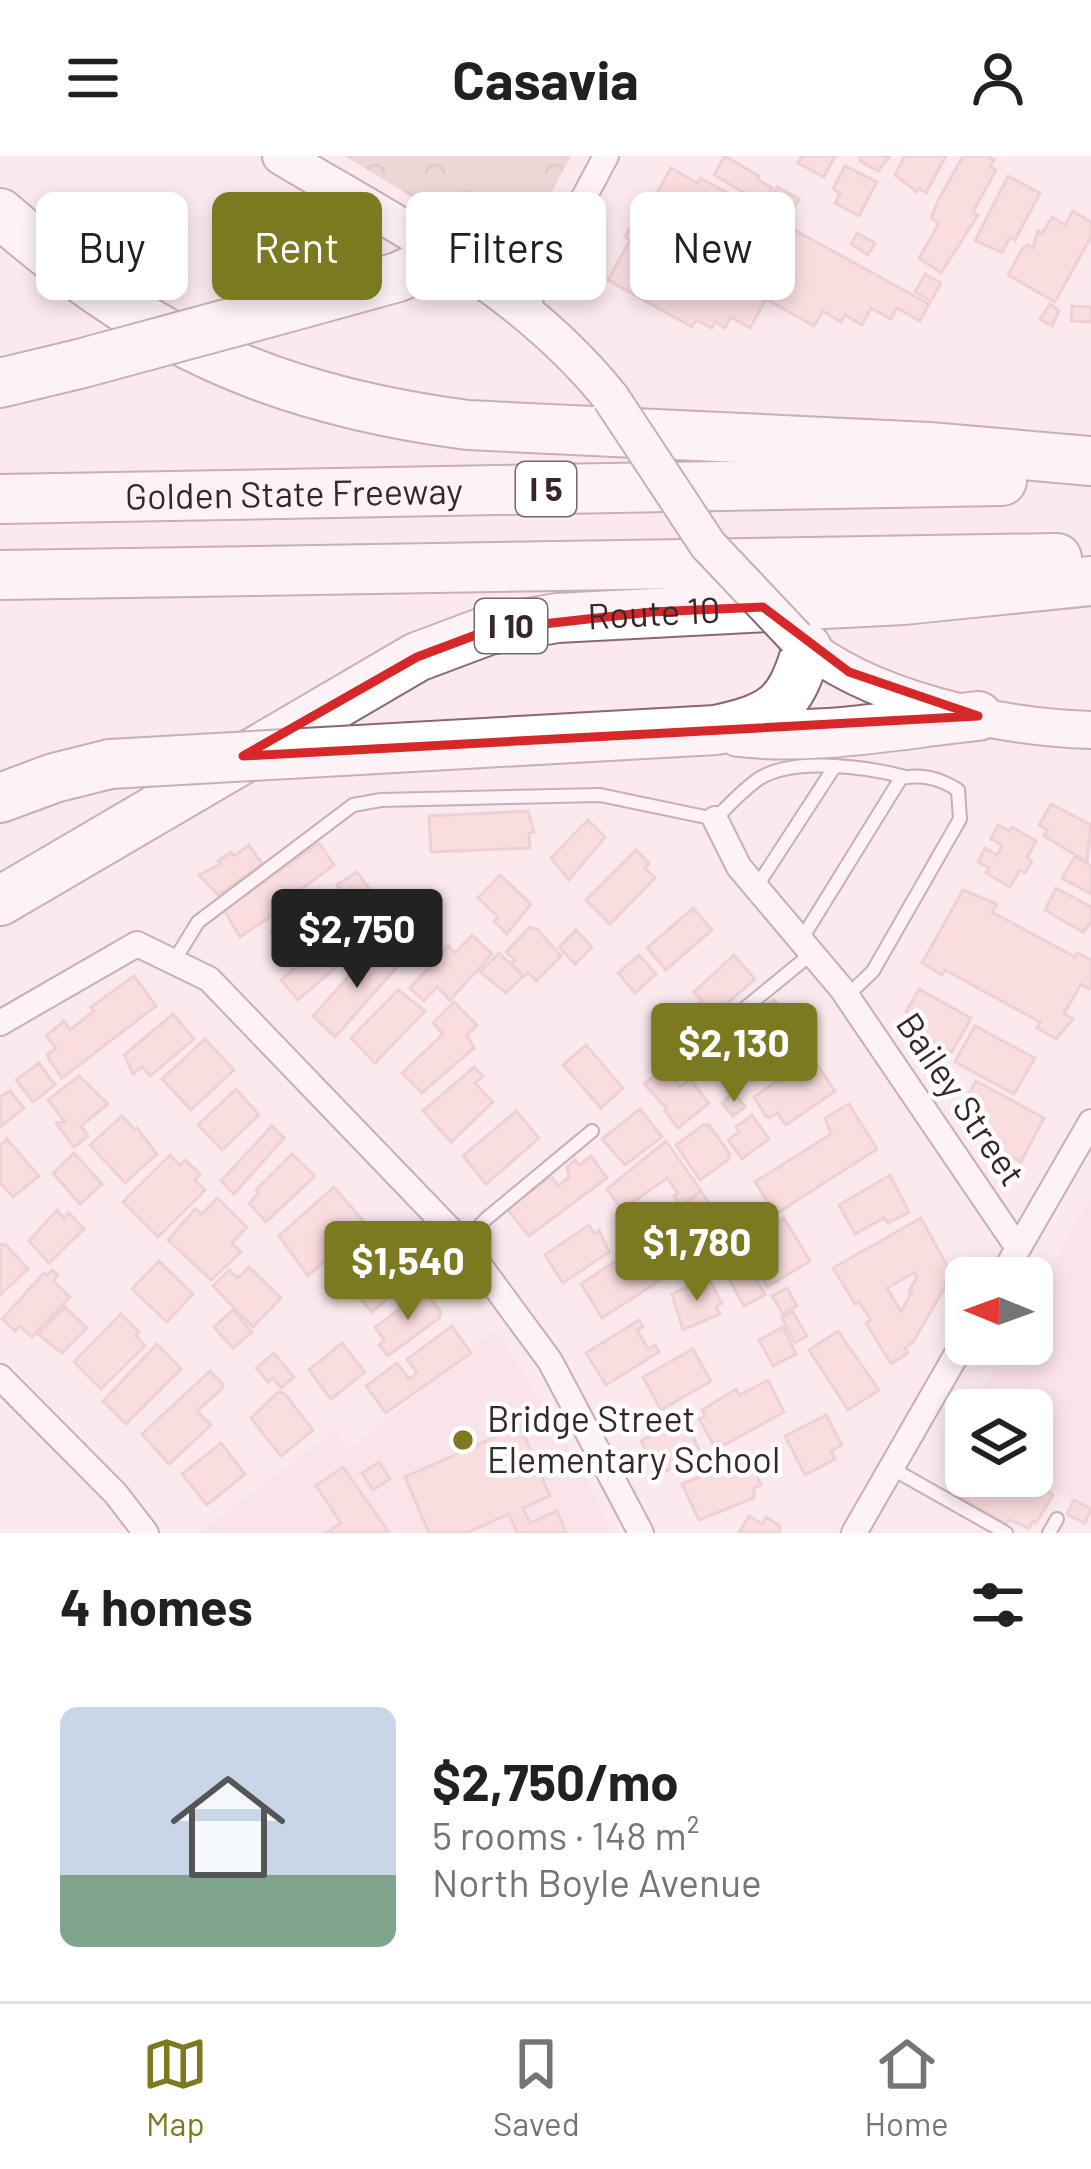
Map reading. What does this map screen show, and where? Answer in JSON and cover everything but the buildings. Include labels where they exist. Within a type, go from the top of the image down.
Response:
[{"type":"highway","points":[[0,213],[56,263],[129,314],[231,367],[342,404],[468,425],[929,447],[1091,461]]},
{"type":"highway","points":[[0,383],[406,273]]},
{"type":"highway","name":"Golden State Freeway","points":[[0,499],[1091,479]]},
{"type":"highway","name":"I 5","points":[[0,575],[1091,558]]},
{"type":"highway","name":"Route 10","points":[[0,901],[417,657],[489,630],[557,618],[903,600],[1091,580]]},
{"type":"highway","points":[[716,730],[767,716],[788,699],[801,643]]},
{"type":"highway","points":[[0,798],[110,764],[716,730],[762,735],[978,716]]},
{"type":"main road","points":[[280,156],[406,230]]},
{"type":"main road","points":[[513,300],[569,349],[611,398],[708,545],[801,643],[888,688],[978,716],[1091,730]]},
{"type":"street","points":[[525,308],[606,156]]},
{"type":"street","name":"Bailey Street","points":[[715,819],[739,867],[847,996],[1018,1248]]},
{"type":"street","points":[[0,1023],[136,944],[209,980],[464,1243],[550,1361],[640,1533]]},
{"type":"street","points":[[1013,1257],[1089,1131]]},
{"type":"street","points":[[854,1533],[950,1365]]},
{"type":"street","points":[[0,1377],[116,1494],[146,1533]]},
{"type":"lane","points":[[174,962],[198,922],[353,805],[381,800],[600,795],[715,819],[760,777],[800,768],[862,765],[906,777]]},
{"type":"lane","points":[[756,887],[835,766]]},
{"type":"lane","points":[[678,1063],[807,947],[901,778],[920,775],[943,780],[958,790],[960,819],[873,971],[847,996]]},
{"type":"lane","points":[[464,1243],[592,1131]]},
{"type":"lane","points":[[891,1468],[1006,1533]]},
{"type":"lane","points":[[1049,1533],[1057,1520]]},
{"type":"highlighted area","points":[[763,607],[849,672],[978,716],[243,756],[417,657],[489,630],[651,612]]},
{"type":"shaded area","points":[[1091,1196],[1091,1513],[1053,1490],[1053,1389],[982,1389],[995,1365],[1053,1365],[1053,1263]]},
{"type":"shaded area","name":"Bridge Street Elementary School","points":[[496,1329],[585,1474],[612,1533],[198,1533],[336,1430],[350,1449]]},
{"type":"green space","points":[[345,156],[571,156],[552,192],[406,193]]},
{"type":"green space","points":[[438,156],[551,156],[531,192],[501,192]]},
{"type":"place","name":"Bridge Street Elementary School","points":[[463,1440]]}]
